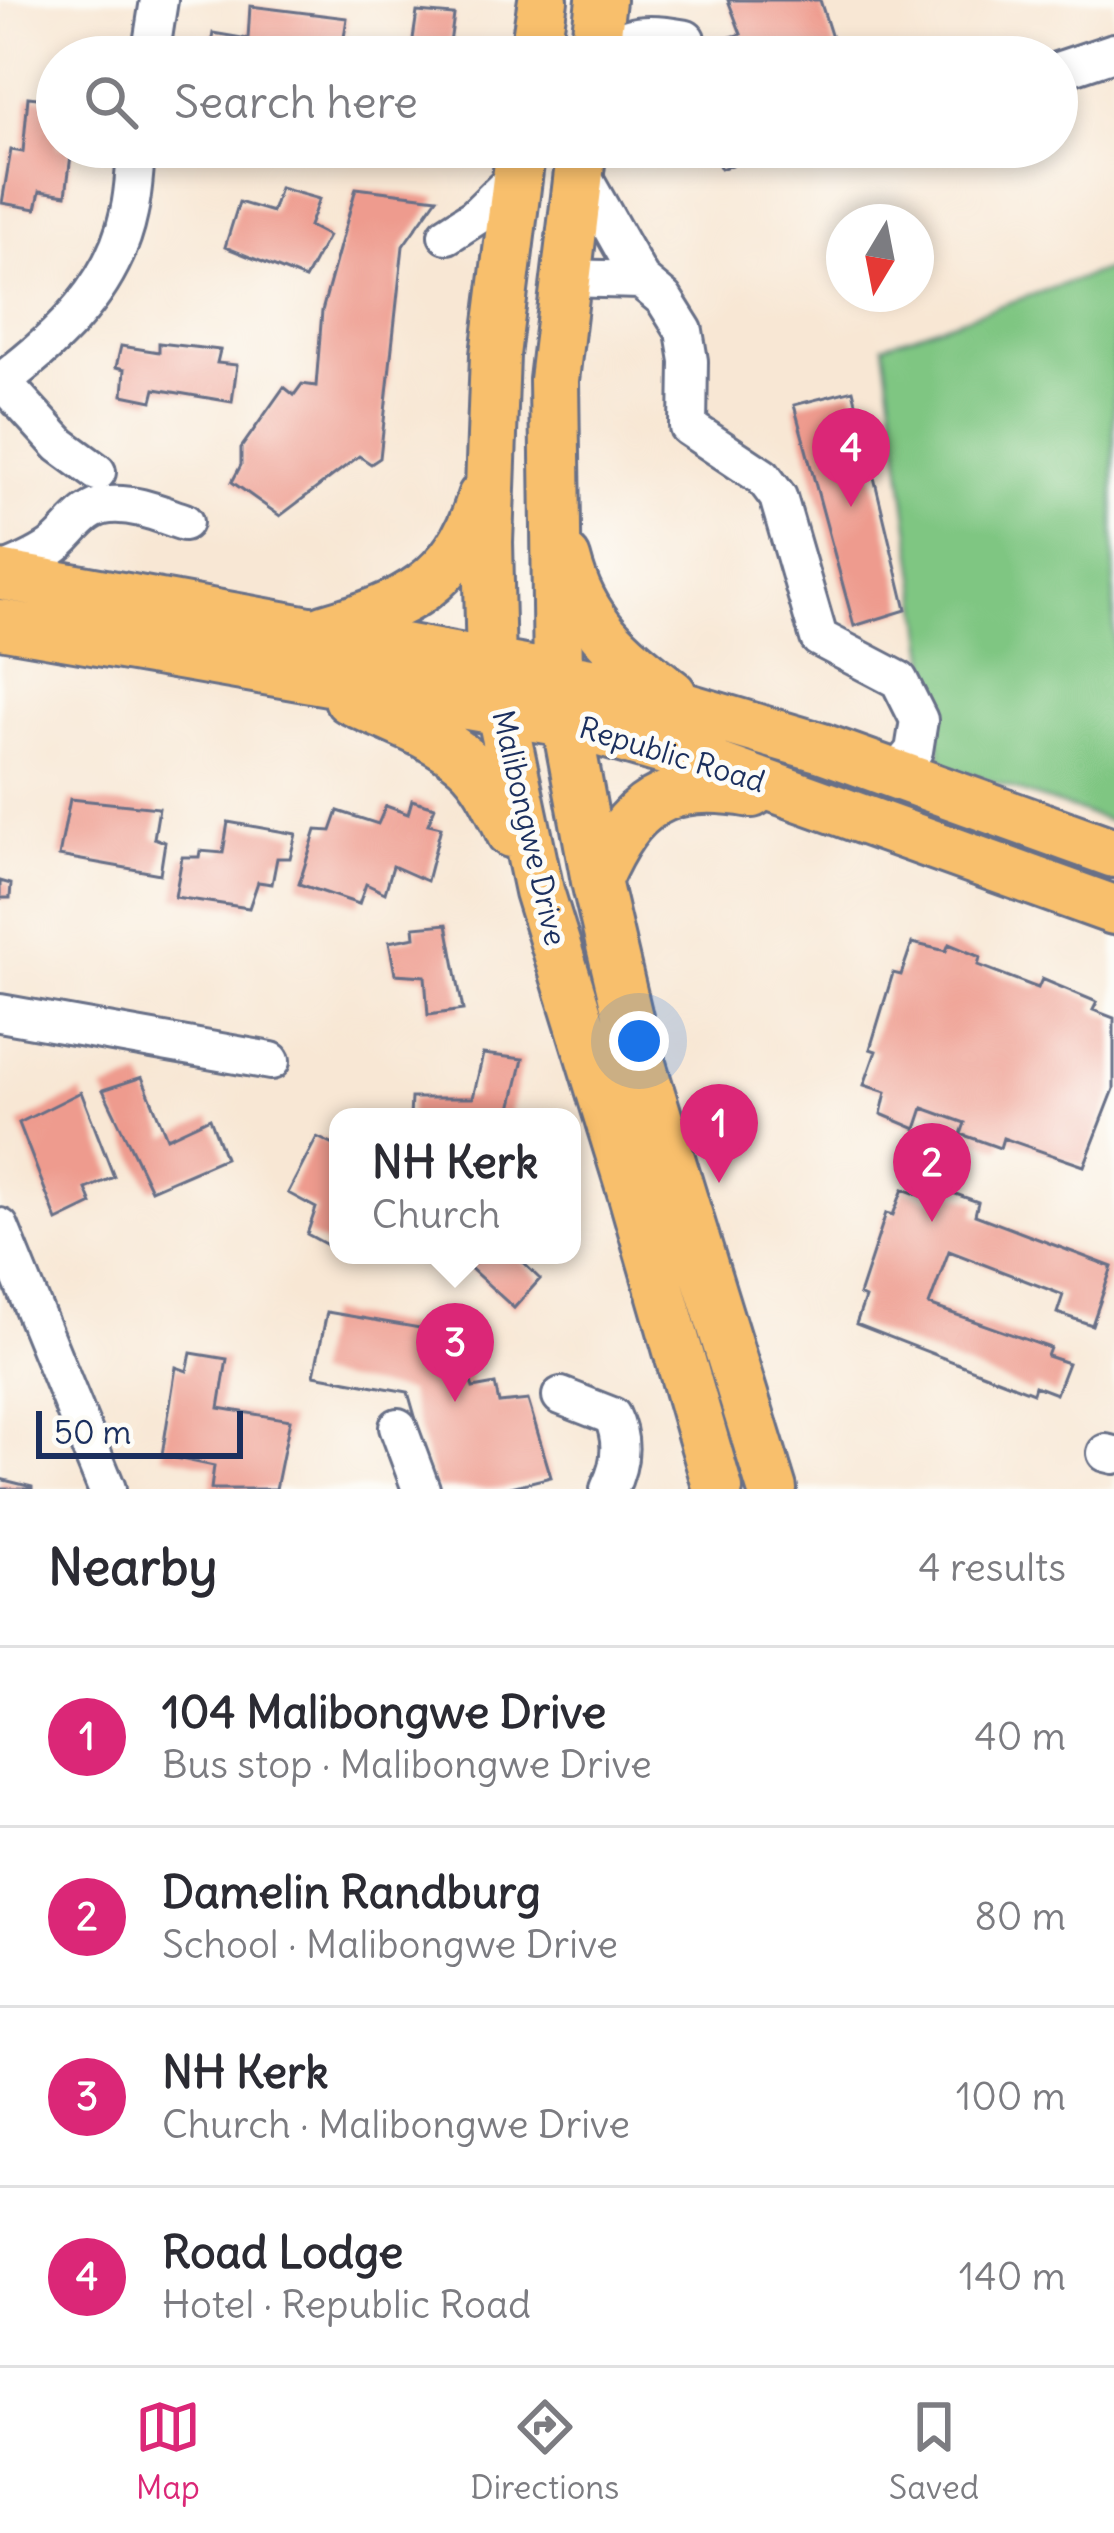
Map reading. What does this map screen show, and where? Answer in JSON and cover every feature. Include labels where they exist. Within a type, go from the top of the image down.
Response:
[{"type":"main road","points":[[537,36],[543,0]]},
{"type":"main road","points":[[598,36],[602,0]]},
{"type":"main road","name":"Malibongwe Drive","points":[[518,168],[505,262],[489,470],[496,688],[539,891],[718,1489]]},
{"type":"main road","name":"Malibongwe Drive","points":[[579,168],[554,380],[562,700],[596,881],[632,1035],[772,1489]]},
{"type":"main road","points":[[489,470],[475,521],[445,572],[313,655],[468,762],[492,794],[539,891]]},
{"type":"main road","points":[[554,509],[584,608],[612,646],[685,705]]},
{"type":"main road","name":"Republic Road","points":[[0,574],[116,596],[313,655]]},
{"type":"main road","name":"Republic Road","points":[[0,624],[313,655],[562,700],[695,759],[1114,910]]},
{"type":"main road","name":"Republic Road","points":[[562,700],[613,686],[685,705],[896,773],[1114,853]]},
{"type":"main road","points":[[596,881],[622,829],[655,800],[677,793],[735,790],[840,809]]},
{"type":"street","points":[[153,36],[159,0]]},
{"type":"street","points":[[616,0],[639,13],[674,22],[685,36]]},
{"type":"street","points":[[630,36],[662,36]]},
{"type":"street","points":[[1078,64],[1114,52]]},
{"type":"street","points":[[97,472],[60,445],[1,380],[33,358],[81,311],[102,282],[129,213],[134,168]]},
{"type":"street","points":[[585,168],[641,280],[664,299],[684,331],[688,427],[763,477],[778,496],[819,638],[899,680],[919,719],[914,752],[896,773]]},
{"type":"street","points":[[564,278],[641,280]]},
{"type":"street","points":[[0,574],[28,562],[70,533],[81,515],[106,504],[136,506],[184,522]]},
{"type":"street","points":[[70,533],[70,553],[85,572],[116,596]]},
{"type":"street","points":[[0,1013],[272,1061]]},
{"type":"street","points":[[0,1227],[106,1489]]},
{"type":"street","points":[[561,1396],[612,1416],[620,1462],[609,1489]]},
{"type":"street","points":[[398,1427],[421,1489]]},
{"type":"green space","points":[[1114,267],[1114,823],[942,765],[884,345]]},
{"type":"building","points":[[728,0],[820,0],[831,36],[734,36],[741,34]]},
{"type":"building","points":[[250,6],[347,18],[344,36],[248,36]]},
{"type":"building","points":[[417,12],[454,15],[451,36],[413,36]]},
{"type":"building","points":[[28,97],[36,98],[36,168],[69,168],[66,195],[40,191],[36,209],[2,203],[11,150],[23,152]]},
{"type":"building","points":[[280,188],[319,199],[309,226],[328,236],[305,279],[225,247],[239,202],[272,212]]},
{"type":"building","points":[[356,188],[437,198],[403,246],[380,458],[371,464],[359,456],[280,516],[232,482],[241,465],[241,448],[284,387],[294,395],[302,384],[316,386],[322,311]]},
{"type":"building","points":[[159,343],[220,350],[217,363],[237,365],[232,402],[155,389],[152,401],[123,395],[125,369],[116,367],[121,346],[159,352]]},
{"type":"building","points":[[853,390],[906,610],[854,626],[794,405]]},
{"type":"building","points":[[70,799],[159,808],[154,838],[165,842],[160,874],[59,856]]},
{"type":"building","points":[[412,800],[435,807],[428,824],[441,827],[427,881],[393,866],[385,893],[366,884],[359,904],[299,884],[316,830],[331,831],[338,811],[378,824],[386,806],[408,814]]},
{"type":"building","points":[[228,822],[296,834],[290,858],[277,858],[272,884],[258,882],[249,908],[175,897],[182,857],[199,857],[200,851],[223,853]]},
{"type":"building","points":[[0,881],[11,884],[10,898],[0,898]]},
{"type":"building","points":[[447,924],[463,1010],[428,1015],[425,976],[395,974],[389,942],[415,937],[414,927]]},
{"type":"building","points":[[912,943],[946,951],[949,944],[980,957],[978,965],[1038,988],[1042,979],[1097,1002],[1093,1010],[1114,1018],[1114,1089],[1084,1166],[1003,1138],[1000,1148],[961,1134],[965,1123],[923,1108],[916,1129],[881,1114],[886,1092],[864,1085],[876,1051],[870,1049],[893,973],[901,975]]},
{"type":"building","points":[[483,1054],[523,1059],[511,1108],[410,1108],[411,1098],[473,1098]]},
{"type":"building","points":[[142,1077],[167,1138],[210,1118],[225,1158],[151,1190],[103,1090]]},
{"type":"building","points":[[81,1092],[114,1177],[86,1189],[92,1204],[57,1221],[19,1123]]},
{"type":"building","points":[[317,1137],[329,1143],[329,1246],[307,1234],[316,1208],[288,1193]]},
{"type":"building","points":[[939,1188],[978,1202],[975,1215],[1112,1267],[1092,1325],[1057,1313],[1063,1295],[949,1251],[929,1305],[1050,1348],[1047,1356],[1068,1363],[1056,1394],[1035,1386],[1033,1393],[856,1324],[865,1298],[859,1295],[886,1213],[893,1215],[903,1189],[935,1201]]},
{"type":"building","points":[[466,1264],[524,1264],[540,1279],[514,1308]]},
{"type":"building","points":[[327,1312],[455,1334],[473,1388],[495,1384],[499,1403],[528,1400],[551,1477],[503,1489],[436,1489],[408,1392],[314,1375]]},
{"type":"building","points":[[191,1353],[227,1359],[219,1408],[290,1420],[276,1489],[211,1489],[214,1466],[162,1455],[176,1367],[187,1371]]},
{"type":"building","points":[[0,1479],[32,1487],[32,1489],[0,1489]]},
{"type":"place","name":"Road Lodge","points":[[851,507]]},
{"type":"place","name":"104 Malibongwe Drive","points":[[719,1183]]},
{"type":"place","name":"Damelin Randburg","points":[[932,1222]]},
{"type":"place","name":"NH Kerk","points":[[455,1402]]}]
